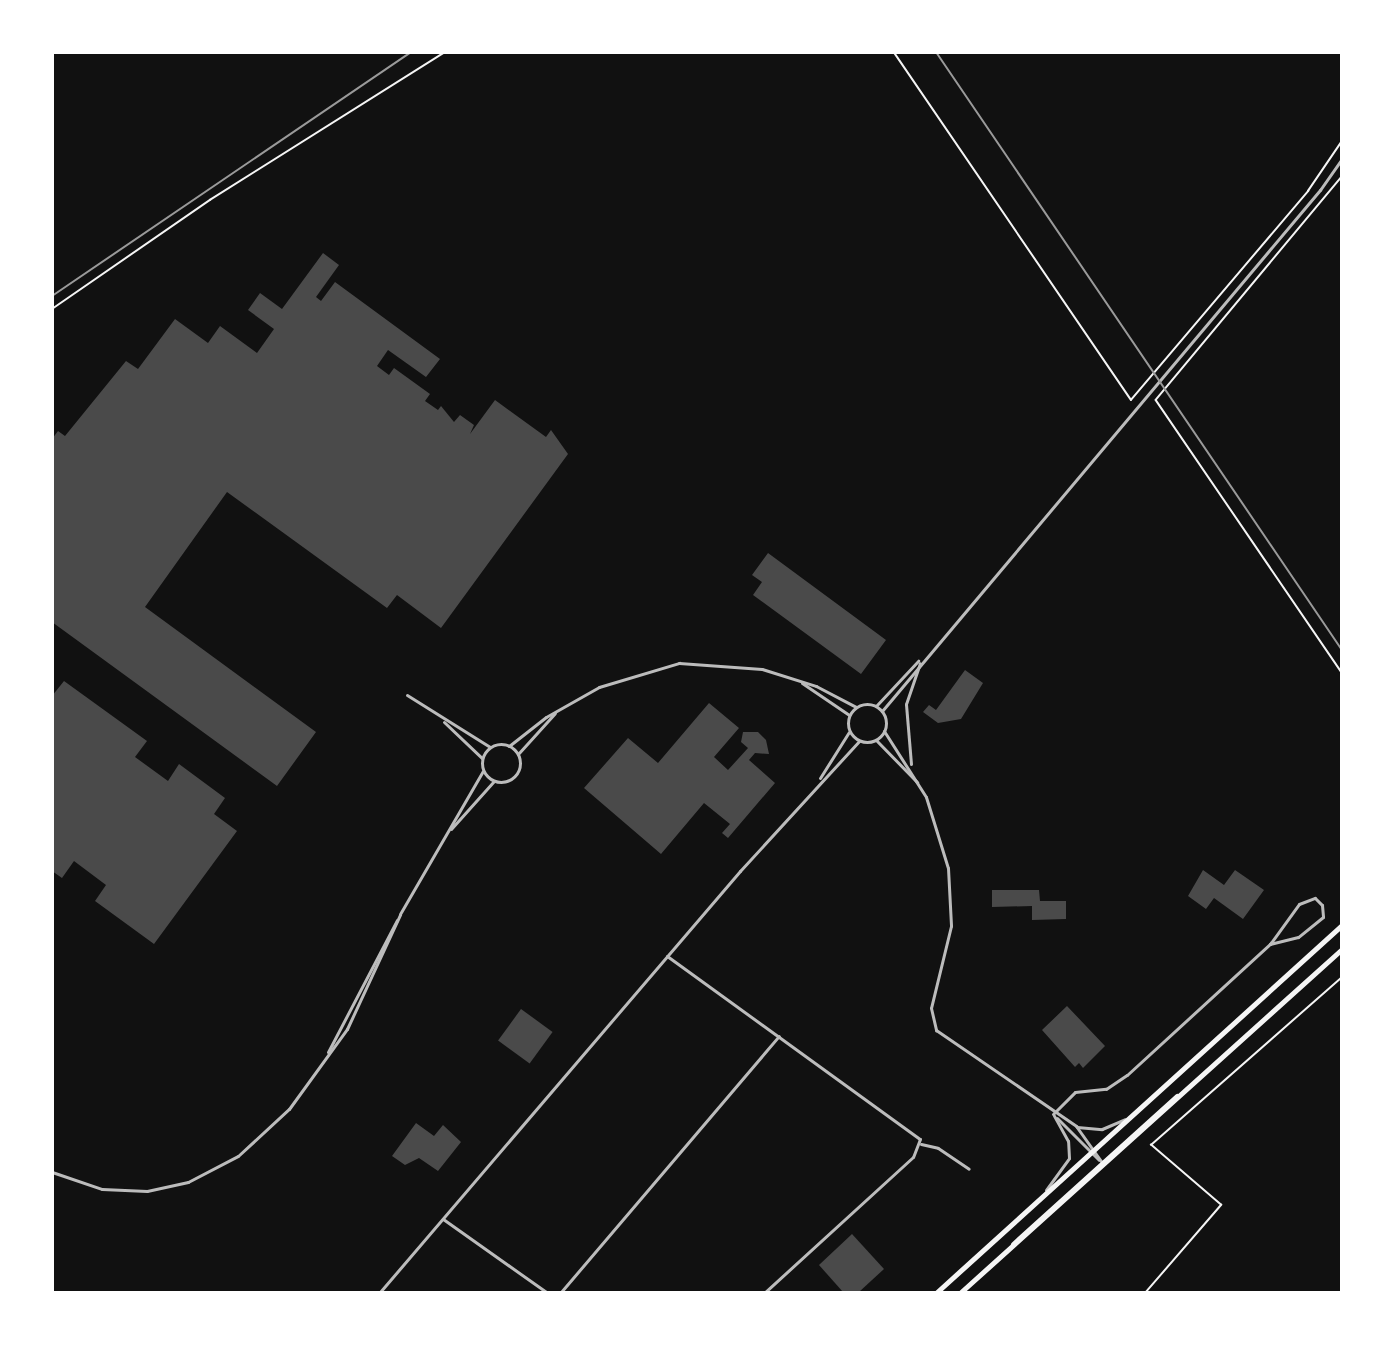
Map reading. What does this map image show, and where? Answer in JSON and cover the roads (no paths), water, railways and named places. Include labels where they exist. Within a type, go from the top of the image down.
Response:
[{"type":"highway","points":[[937,1293],[1341,925]]},
{"type":"highway","points":[[1005,1252],[1341,949]]},
{"type":"highway","points":[[961,1293],[1101,1161],[1183,1092]]},
{"type":"street","points":[[1139,1110],[1102,1129],[1076,1126],[1053,1114],[949,1042],[933,1024],[931,1008],[950,940],[951,896],[942,841],[912,768],[884,731],[882,711],[922,658],[1320,190],[1341,158]]},
{"type":"street","points":[[876,706],[922,658]]},
{"type":"street","points":[[912,768],[906,704],[922,658]]},
{"type":"street","points":[[407,695],[442,720],[490,747],[509,746],[556,712],[625,676],[669,665],[742,664],[798,681],[856,707],[876,706],[882,711]]},
{"type":"street","points":[[798,681],[849,715]]},
{"type":"street","points":[[818,781],[849,732],[849,715],[856,707]]},
{"type":"street","points":[[518,754],[556,712]]},
{"type":"street","points":[[442,720],[482,758]]},
{"type":"street","points":[[380,1293],[818,781],[859,741],[876,740],[884,731]]},
{"type":"street","points":[[849,732],[859,741]]},
{"type":"street","points":[[876,740],[918,783]]},
{"type":"street","points":[[447,832],[494,781],[513,778],[520,767],[518,754],[509,746]]},
{"type":"street","points":[[327,1055],[359,984],[483,771],[482,758],[490,747]]},
{"type":"street","points":[[483,771],[494,781]]},
{"type":"street","points":[[1053,1114],[1076,1092],[1106,1089],[1127,1075],[1270,944],[1299,903],[1315,898],[1322,905],[1323,917],[1298,937],[1270,944]]},
{"type":"street","points":[[53,1172],[121,1191],[161,1189],[201,1177],[260,1139],[327,1055],[368,988],[400,915]]},
{"type":"street","points":[[667,956],[909,1127],[921,1144],[938,1148],[969,1169]]},
{"type":"street","points":[[359,984],[368,988]]},
{"type":"street","points":[[561,1293],[779,1036]]},
{"type":"street","points":[[1053,1114],[1101,1161]]},
{"type":"street","points":[[1037,1202],[1069,1158],[1068,1141],[1053,1114]]},
{"type":"street","points":[[1076,1126],[1093,1152]]},
{"type":"street","points":[[765,1293],[913,1157],[921,1144]]},
{"type":"street","points":[[443,1219],[546,1293]]},
{"type":"railway","points":[[52,296],[411,52]]},
{"type":"railway","points":[[936,52],[1342,650]]}]
